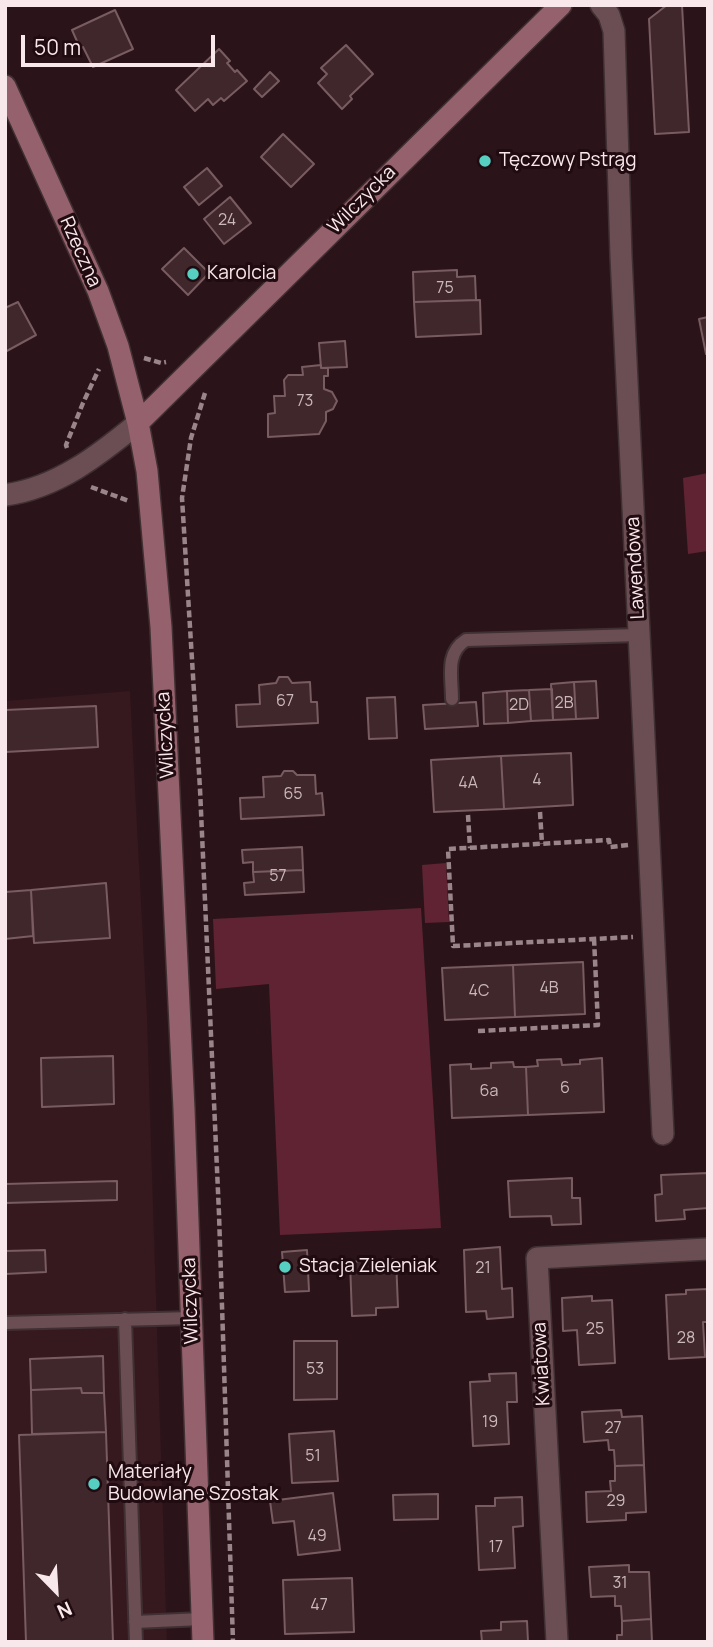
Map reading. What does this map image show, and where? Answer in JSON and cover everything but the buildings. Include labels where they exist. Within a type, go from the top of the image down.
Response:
[{"type":"street","name":"Wilczycka","points":[[203,1642],[184,1109],[160,615],[149,490],[138,423],[561,5]]},
{"type":"street","name":"Lawendowa","points":[[601,5],[609,15],[614,31],[621,256],[663,1134]]},
{"type":"street","name":"Rzeczna","points":[[5,86],[98,290],[118,346],[138,423]]},
{"type":"street","points":[[5,495],[29,490],[77,469],[138,423]]},
{"type":"street","name":"Kwiatowa","points":[[557,1642],[537,1258],[708,1249]]},
{"type":"lane","points":[[452,699],[452,653],[466,640],[639,635]]},
{"type":"lane","points":[[5,1323],[192,1318]]},
{"type":"lane","points":[[125,1319],[136,1642]]},
{"type":"lane","points":[[135,1622],[202,1619]]},
{"type":"path","points":[[141,356],[161,363],[176,361]]},
{"type":"path","points":[[211,387],[203,396],[191,438],[182,498],[200,789],[220,1227],[233,1642]]},
{"type":"path","points":[[540,812],[542,844]]},
{"type":"path","points":[[468,815],[470,848]]},
{"type":"path","points":[[649,844],[610,846],[610,840],[447,849],[453,946],[654,936]]},
{"type":"path","points":[[478,1031],[598,1025],[594,938]]},
{"type":"shaded area","points":[[708,473],[708,551],[688,554],[683,478]]},
{"type":"shaded area","points":[[130,691],[147,1016],[167,1642],[5,1642],[5,701]]},
{"type":"shaded area","points":[[446,863],[449,922],[425,923],[422,865]]},
{"type":"shaded area","points":[[421,908],[441,1228],[280,1235],[269,984],[216,989],[213,919]]},
{"type":"place","name":"Tęczowy Pstrąg","points":[[485,161]]},
{"type":"place","name":"Karolcia","points":[[193,274]]},
{"type":"place","name":"Stacja Zieleniak","points":[[285,1267]]},
{"type":"place","name":"Materiały Budowlane Szostak","points":[[94,1484]]}]
